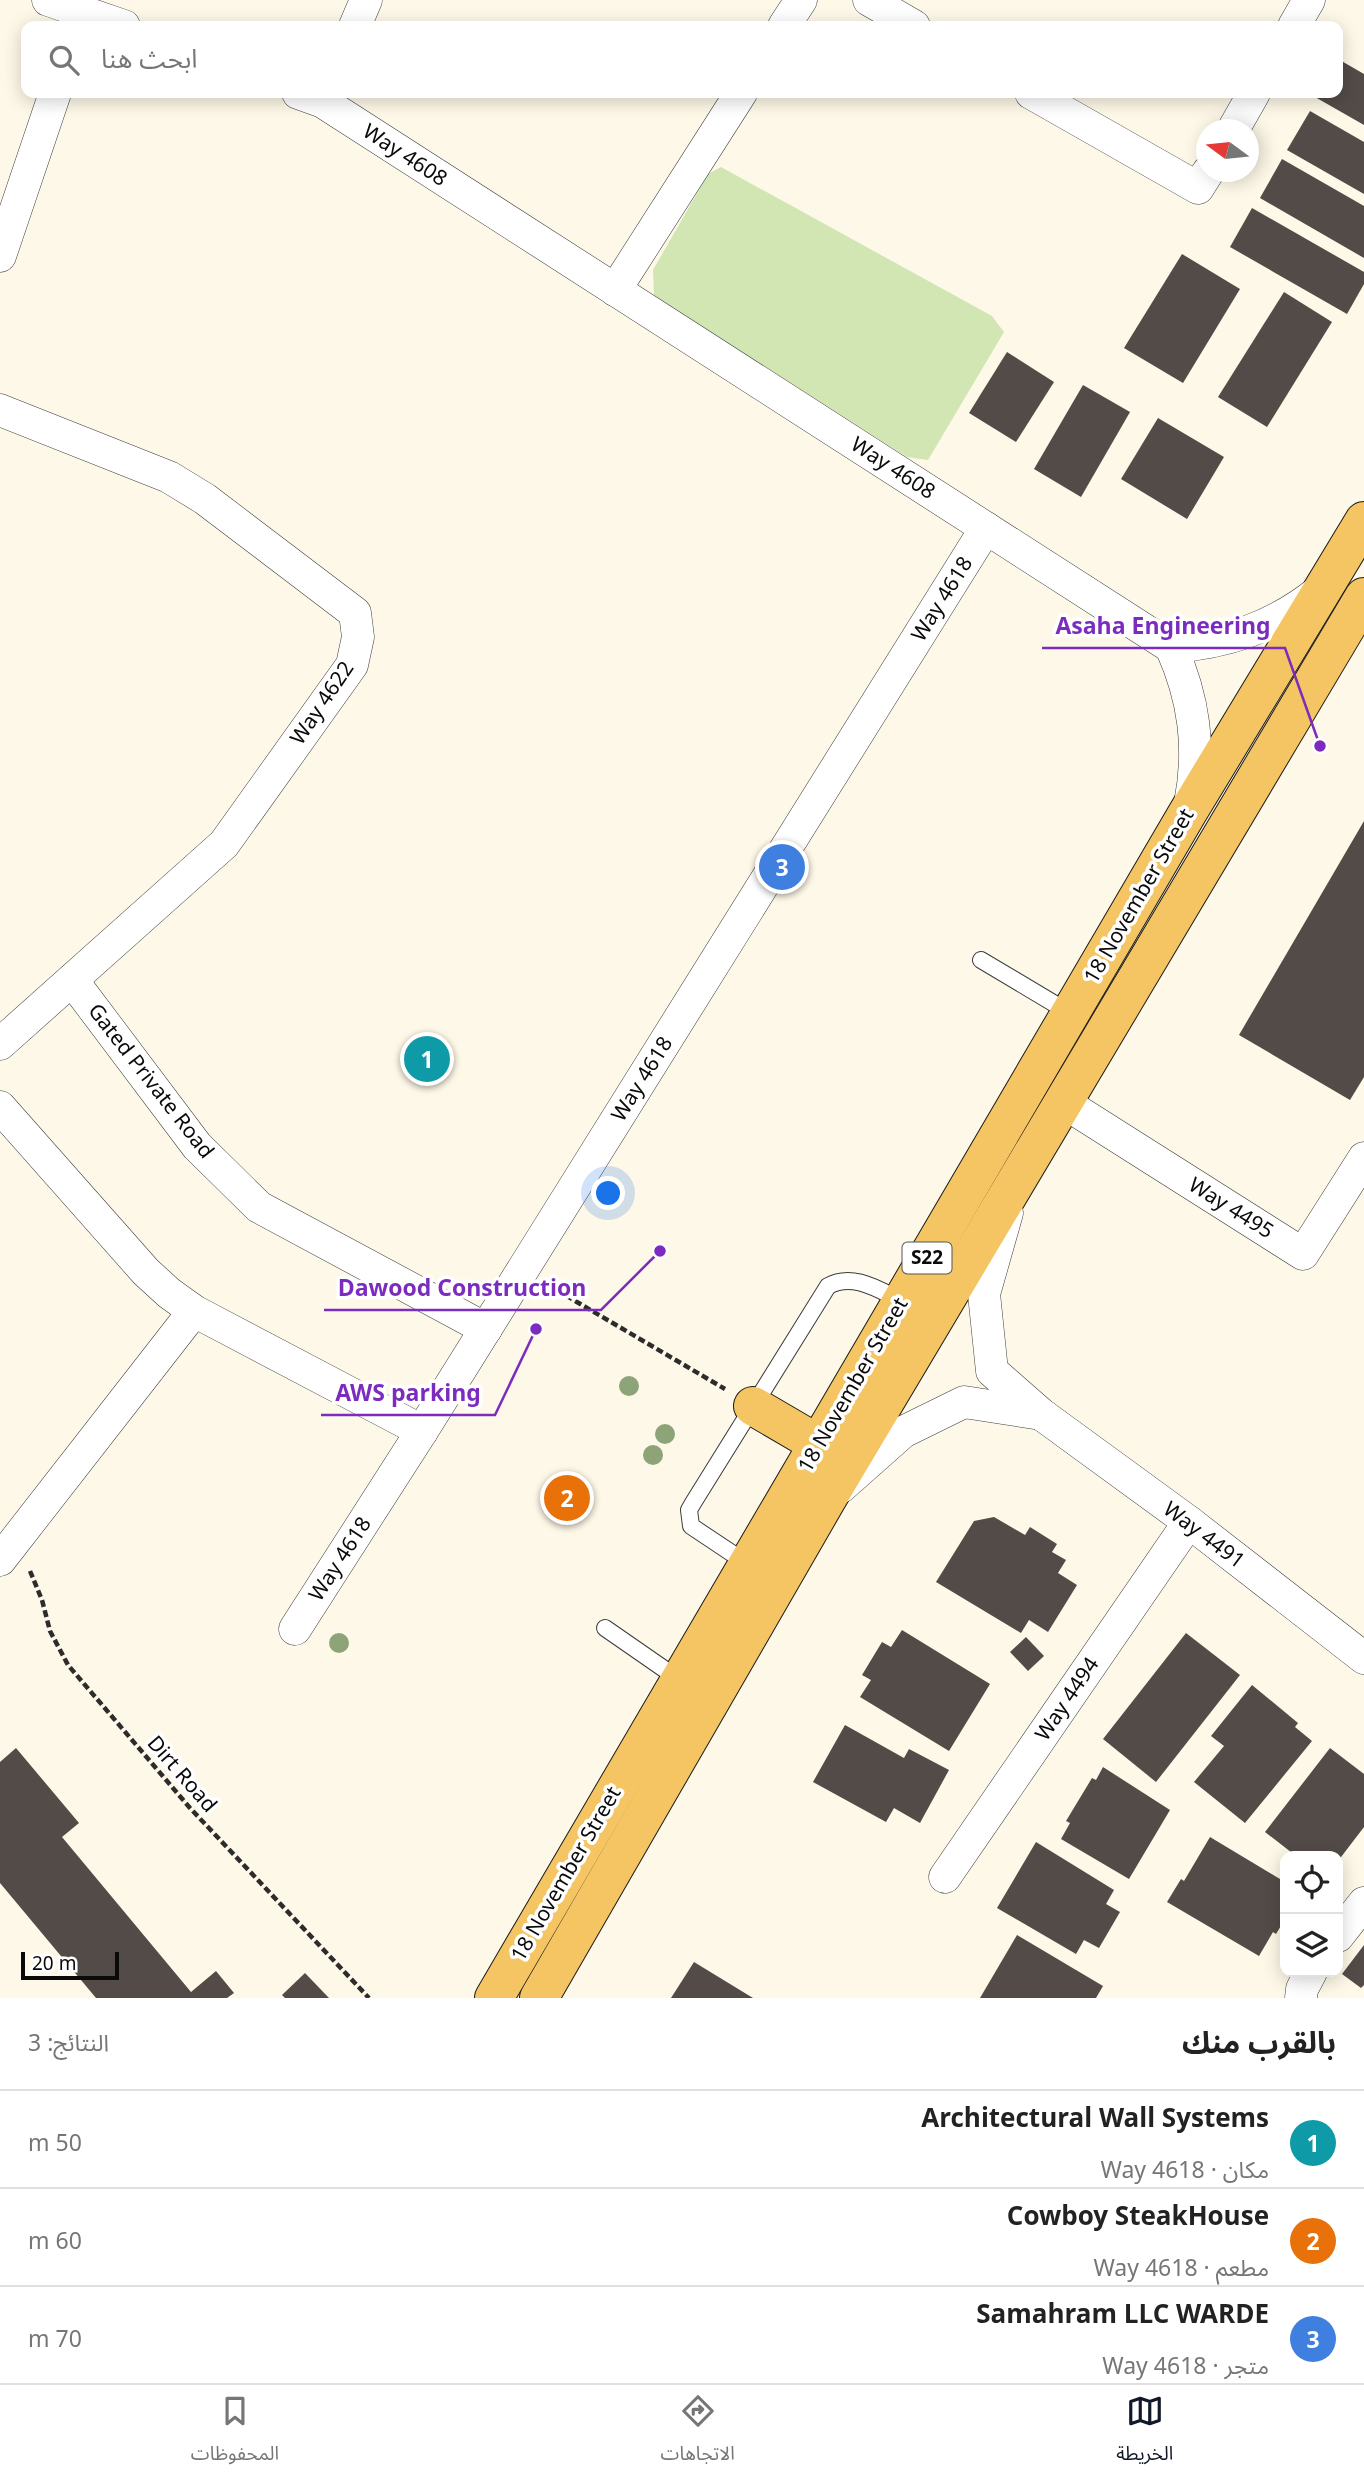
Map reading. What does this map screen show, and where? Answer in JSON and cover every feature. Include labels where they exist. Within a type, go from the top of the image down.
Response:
[{"type":"main road","name":"18 November Street","points":[[494,1998],[1188,812],[1364,521]]},
{"type":"main road","name":"18 November Street","points":[[539,1998],[827,1500],[1364,597]]},
{"type":"main road","points":[[753,1406],[818,1444]]},
{"type":"street","points":[[48,0],[79,18]]},
{"type":"street","points":[[357,21],[366,0]]},
{"type":"street","points":[[787,21],[801,0]]},
{"type":"street","points":[[869,0],[906,21]]},
{"type":"street","points":[[1297,21],[1309,0]]},
{"type":"street","points":[[0,256],[53,98]]},
{"type":"street","name":"Way 4608","points":[[319,98],[1171,647]]},
{"type":"street","points":[[615,290],[738,98]]},
{"type":"street","points":[[1040,98],[1198,188],[1202,182]]},
{"type":"street","points":[[1239,119],[1251,98]]},
{"type":"street","name":"Way 4622","points":[[0,410],[169,477],[205,499],[355,613],[358,638],[352,664],[224,844],[0,1044]]},
{"type":"street","name":"Way 4618","points":[[295,1629],[422,1431],[986,528]]},
{"type":"street","points":[[1188,812],[1195,775],[1195,728],[1186,682],[1171,647],[1227,640],[1254,631],[1303,604],[1325,587]]},
{"type":"street","name":"Gated Private Road","points":[[72,980],[197,1146],[259,1207],[486,1329]]},
{"type":"street","name":"Way 4495","points":[[1063,1102],[1303,1254],[1364,1158]]},
{"type":"street","points":[[0,1107],[146,1272],[169,1293],[194,1311],[422,1431]]},
{"type":"street","name":"Way 4491","points":[[1017,1179],[984,1294],[992,1371],[1041,1414],[1189,1522],[1364,1658]]},
{"type":"street","points":[[6,1552],[194,1311]]},
{"type":"street","name":"Way 4491","points":[[827,1500],[904,1432],[964,1402],[1041,1414]]},
{"type":"street","name":"Way 4494","points":[[945,1877],[1189,1522]]},
{"type":"street","points":[[1343,1930],[1364,1903]]},
{"type":"street","points":[[1301,1998],[1308,1977]]},
{"type":"lane","points":[[981,960],[1070,1013]]},
{"type":"lane","points":[[748,1564],[696,1531],[688,1518],[693,1503],[828,1286],[847,1279],[856,1280],[902,1301]]},
{"type":"lane","points":[[605,1629],[680,1680]]},
{"type":"path","points":[[522,1270],[753,1406]]},
{"type":"path","name":"Dirt Road","points":[[6,1552],[30,1570],[42,1600],[50,1632],[68,1665],[190,1808],[369,1998]]},
{"type":"green space","points":[[721,167],[992,316],[1004,332],[928,460],[907,457],[654,296],[653,270],[708,174]]},
{"type":"building","points":[[1343,62],[1364,74],[1364,125],[1317,98],[1343,98]]},
{"type":"building","points":[[1310,111],[1364,142],[1364,194],[1287,150]]},
{"type":"building","points":[[1282,159],[1364,206],[1364,258],[1260,198]]},
{"type":"building","points":[[1252,208],[1364,272],[1364,284],[1347,314],[1230,247]]},
{"type":"building","points":[[1182,254],[1240,289],[1183,383],[1124,348]]},
{"type":"building","points":[[1284,292],[1332,322],[1267,427],[1218,397]]},
{"type":"building","points":[[1007,352],[1054,382],[1016,442],[969,413]]},
{"type":"building","points":[[1083,385],[1130,412],[1081,497],[1034,469]]},
{"type":"building","points":[[1158,418],[1224,457],[1187,519],[1121,479]]},
{"type":"building","points":[[1364,821],[1364,1077],[1350,1100],[1239,1035]]},
{"type":"building","points":[[994,1517],[1025,1535],[1030,1527],[1057,1544],[1052,1552],[1066,1560],[1058,1573],[1077,1585],[1048,1632],[1029,1620],[1021,1633],[936,1582],[974,1521]]},
{"type":"building","points":[[902,1630],[990,1684],[949,1751],[860,1697],[871,1680],[862,1675],[882,1642],[891,1647]]},
{"type":"building","points":[[1186,1633],[1240,1675],[1156,1782],[1103,1739]]},
{"type":"building","points":[[1026,1637],[1044,1656],[1028,1671],[1010,1652]]},
{"type":"building","points":[[1252,1685],[1298,1723],[1295,1727],[1312,1741],[1245,1823],[1194,1782],[1224,1746],[1211,1736]]},
{"type":"building","points":[[845,1725],[904,1758],[909,1749],[949,1770],[920,1823],[894,1808],[886,1822],[813,1782]]},
{"type":"building","points":[[16,1748],[79,1823],[62,1837],[191,1992],[216,1971],[234,1993],[227,1998],[96,1998],[0,1883],[0,1762]]},
{"type":"building","points":[[1330,1748],[1364,1774],[1364,1827],[1343,1854],[1343,1851],[1290,1851],[1265,1832]]},
{"type":"building","points":[[1103,1767],[1170,1810],[1129,1879],[1061,1839],[1070,1823],[1066,1821],[1092,1778],[1096,1780]]},
{"type":"building","points":[[1210,1837],[1280,1879],[1280,1927],[1276,1934],[1273,1932],[1259,1956],[1167,1902],[1181,1879],[1184,1881]]},
{"type":"building","points":[[1036,1842],[1114,1890],[1106,1904],[1120,1912],[1099,1948],[1084,1940],[1076,1954],[997,1908]]},
{"type":"building","points":[[1017,1935],[1103,1986],[1096,1998],[980,1998]]},
{"type":"building","points":[[1364,1945],[1364,1985],[1361,1988],[1343,1973]]},
{"type":"building","points":[[694,1962],[753,1998],[671,1998]]},
{"type":"building","points":[[305,1973],[329,1998],[285,1998],[282,1995]]},
{"type":"place","name":"Asaha Engineering","points":[[1320,746]]},
{"type":"place","name":"Samahram LLC WARDE","points":[[782,867]]},
{"type":"place","name":"Architectural Wall Systems","points":[[427,1059]]},
{"type":"place","name":"Dawood Construction","points":[[660,1251]]},
{"type":"place","name":"AWS parking","points":[[536,1329]]},
{"type":"place","name":"Cowboy SteakHouse","points":[[567,1498]]}]
